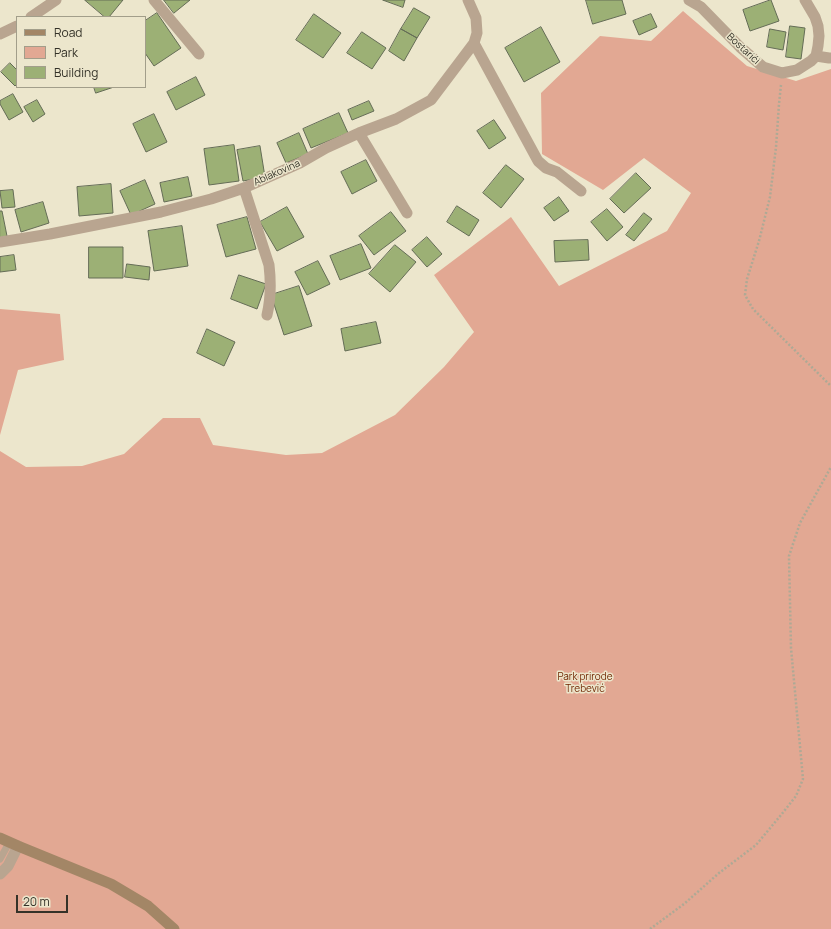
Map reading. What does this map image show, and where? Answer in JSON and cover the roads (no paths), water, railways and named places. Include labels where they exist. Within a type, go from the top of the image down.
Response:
[{"type":"main road","points":[[9,843],[110,884],[148,906],[174,929]]},
{"type":"street","points":[[32,16],[56,0]]},
{"type":"street","points":[[154,0],[199,54]]},
{"type":"street","points":[[468,0],[476,18],[477,33],[474,43],[538,161],[546,168],[557,172],[581,191]]},
{"type":"street","name":"Bostarići","points":[[689,0],[701,7],[740,47],[763,67],[782,73],[797,70],[816,56]]},
{"type":"street","points":[[805,0],[815,17],[818,26],[819,36],[816,56],[831,58]]},
{"type":"street","points":[[0,34],[16,26]]},
{"type":"street","name":"Ablakovina","points":[[0,242],[50,234],[161,212],[211,199],[244,188],[300,163],[326,148],[358,133],[396,119],[431,100],[474,43]]},
{"type":"street","points":[[358,133],[408,212]]},
{"type":"street","points":[[244,188],[269,265],[271,290],[267,315]]},
{"type":"street","points":[[0,874],[8,866],[9,843]]},
{"type":"lane","points":[[0,859],[9,843]]},
{"type":"park label","name":"Park prirode Trebević","points":[[585,682]]}]
